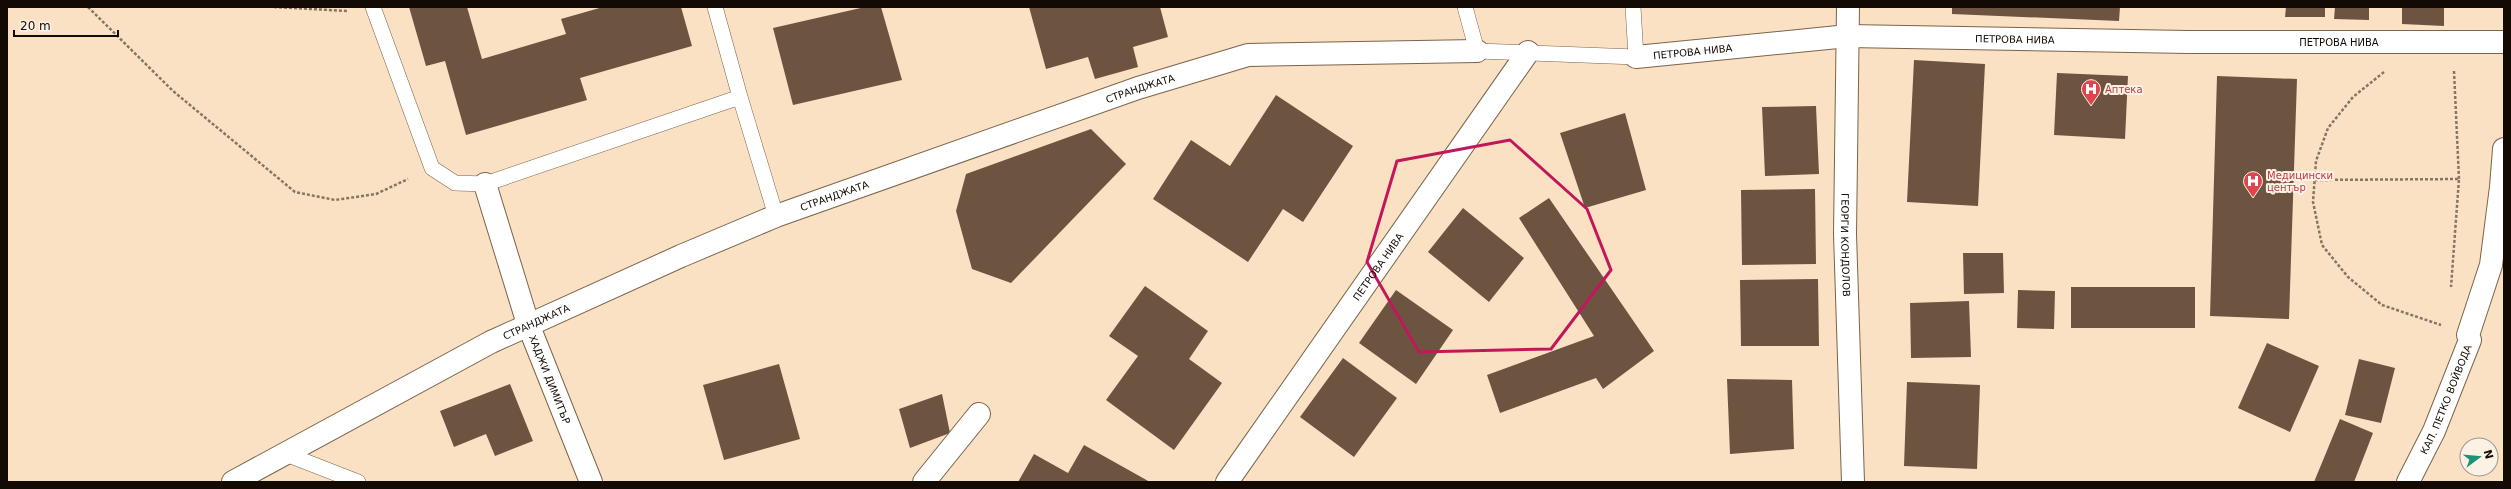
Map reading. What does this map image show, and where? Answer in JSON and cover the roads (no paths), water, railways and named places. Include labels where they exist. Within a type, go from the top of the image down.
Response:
[{"type":"street","name":"ГЕОРГИ КОНДОЛОВ","points":[[1848,7],[1845,234],[1853,482]]},
{"type":"street","name":"ПЕТРОВА НИВА","points":[[1636,57],[1848,36],[2188,42],[2504,42]]},
{"type":"street","name":"СТРАНДЖАТА","points":[[234,482],[491,342],[528,324],[776,216],[1138,88],[1248,55],[1477,51]]},
{"type":"street","name":"ПЕТРОВА НИВА","points":[[1227,482],[1528,52]]},
{"type":"street","name":"КАП. ПЕТКО ВОЙВОДА","points":[[2408,482],[2434,431],[2470,340],[2468,335],[2491,265],[2502,187],[2504,149]]},
{"type":"street","name":"ХАДЖИ ДИМИТЪР","points":[[485,184],[528,324],[591,482]]},
{"type":"street","points":[[924,482],[979,414]]},
{"type":"lane","points":[[715,7],[740,97],[776,216]]},
{"type":"lane","points":[[1465,7],[1477,51]]},
{"type":"lane","points":[[1633,7],[1636,57]]},
{"type":"lane","points":[[374,10],[432,168],[455,183],[485,184],[740,97]]},
{"type":"lane","name":"ПЕТРОВА НИВА","points":[[1477,51],[1636,57]]},
{"type":"lane","points":[[286,454],[358,482]]},
{"type":"place","name":"Аптека","points":[[2091,106]]},
{"type":"place","name":"Медицински център","points":[[2253,198]]}]
